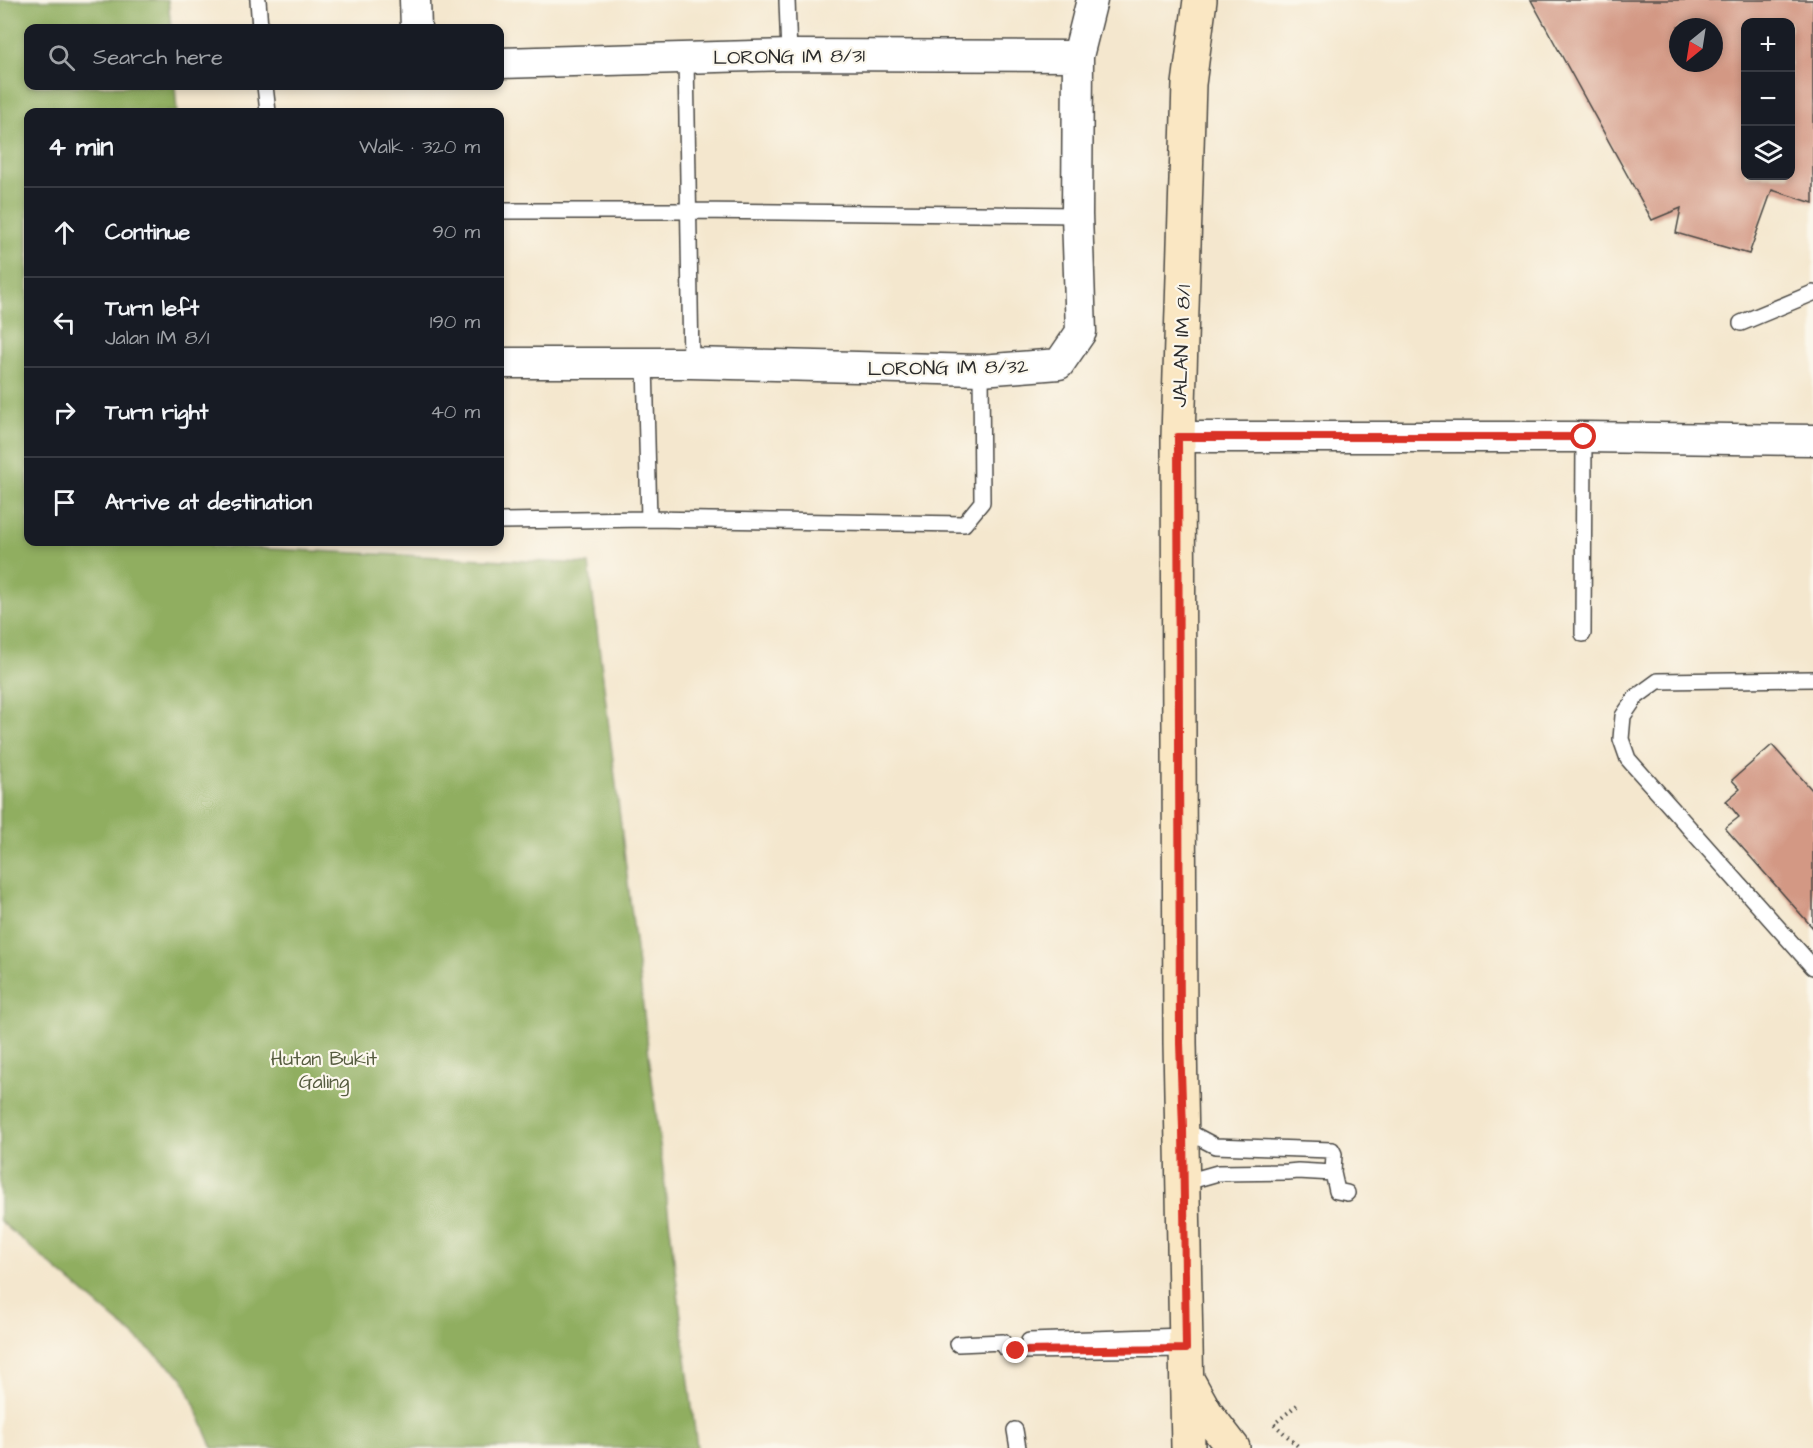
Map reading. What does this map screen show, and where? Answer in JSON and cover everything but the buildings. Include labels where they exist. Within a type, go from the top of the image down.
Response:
[{"type":"street","points":[[415,0],[416,24]]},
{"type":"street","name":"LORONG IM 8/32","points":[[504,363],[692,363],[981,370],[1059,364],[1082,332],[1077,215],[1078,56],[1092,0]]},
{"type":"street","name":"JALAN IM 8/1","points":[[1188,1448],[1180,1043],[1178,437],[1189,84],[1200,0]]},
{"type":"street","name":"LORONG IM 8/31","points":[[504,63],[789,55],[1078,56]]},
{"type":"street","points":[[1178,437],[1584,437],[1813,440]]},
{"type":"street","name":"JALAN IM 8/1","points":[[1186,1354],[1206,1413],[1233,1448]]},
{"type":"lane","points":[[258,0],[260,24]]},
{"type":"lane","points":[[787,0],[789,55]]},
{"type":"lane","points":[[686,58],[692,363]]},
{"type":"lane","points":[[265,90],[268,108]]},
{"type":"lane","points":[[504,211],[1077,215]]},
{"type":"lane","points":[[1741,323],[1813,293]]},
{"type":"lane","points":[[645,364],[649,519]]},
{"type":"lane","points":[[504,520],[649,519],[964,524],[982,502],[981,370]]},
{"type":"lane","points":[[1583,634],[1584,437]]},
{"type":"lane","points":[[1813,679],[1658,681],[1636,697],[1623,716],[1621,739],[1628,759],[1813,967]]},
{"type":"lane","points":[[1183,1129],[1215,1146],[1332,1150],[1337,1191],[1347,1193]]},
{"type":"lane","points":[[1183,1183],[1218,1173],[1298,1171],[1333,1173]]},
{"type":"lane","points":[[958,1344],[1003,1342],[1004,1347],[1016,1351],[1186,1354]]},
{"type":"lane","points":[[1015,1430],[1018,1448]]},
{"type":"path","points":[[1298,1405],[1274,1424],[1300,1448]]},
{"type":"green space","name":"Hutan Bukit Galing","points":[[0,0],[168,0],[171,24],[24,24],[24,90],[175,90],[177,108],[24,108],[24,546],[211,546],[589,564],[697,1448],[213,1448],[183,1378],[0,1221]]},
{"type":"route","points":[[1016,1351],[1186,1349],[1180,1043],[1178,437],[1584,437]]}]
